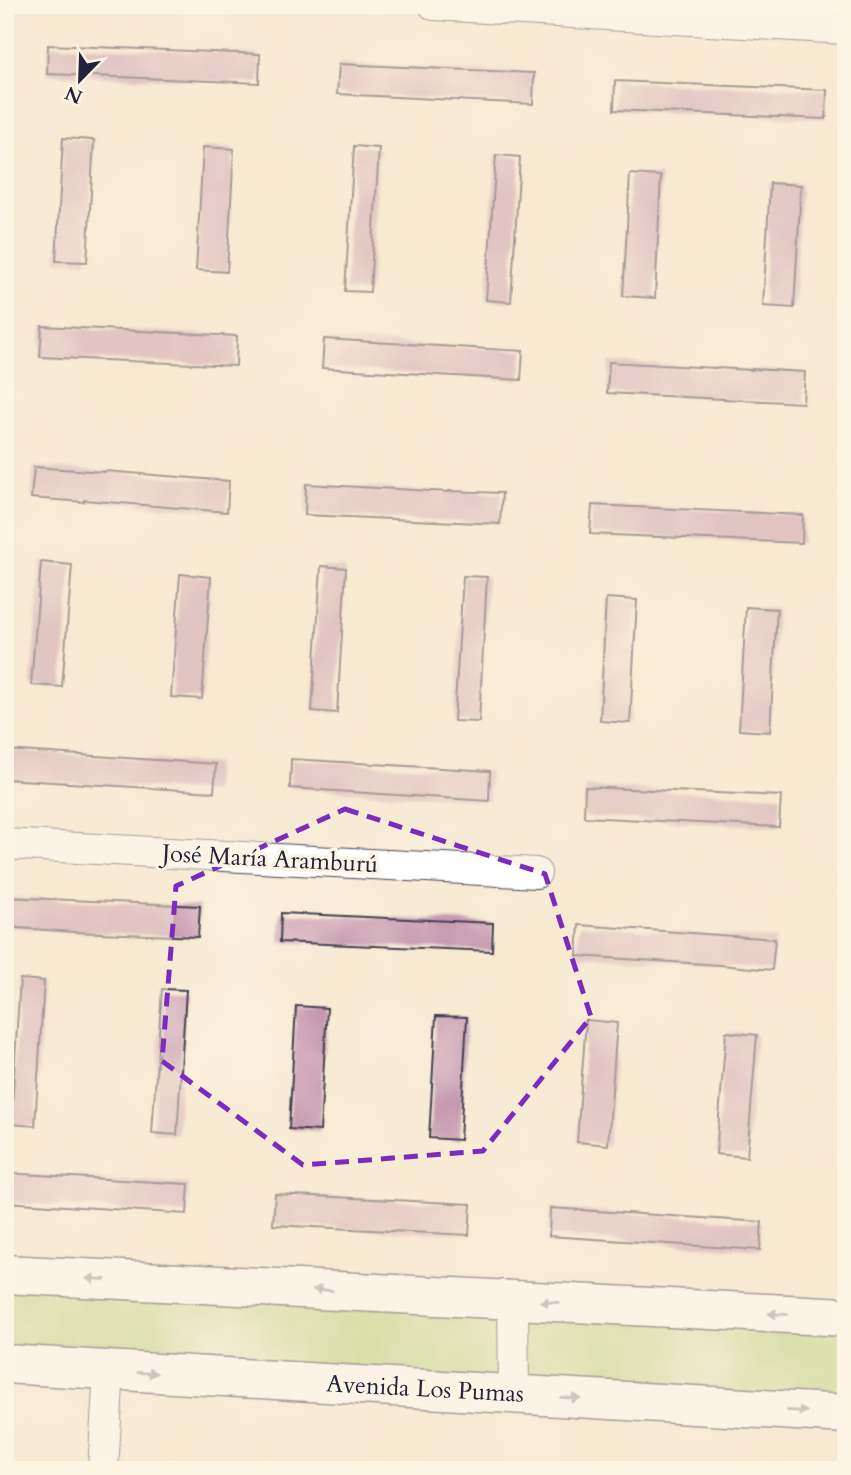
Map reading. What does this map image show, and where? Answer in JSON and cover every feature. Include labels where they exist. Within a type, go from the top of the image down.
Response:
[{"type":"main road","points":[[5,1274],[846,1317]]},
{"type":"main road","name":"Avenida Los Pumas","points":[[5,1364],[846,1414]]},
{"type":"street","points":[[434,5],[583,9],[846,29]]},
{"type":"street","name":"José María Aramburú","points":[[5,844],[536,873]]},
{"type":"street","points":[[513,1300],[514,1394]]},
{"type":"street","points":[[103,1470],[109,1370]]},
{"type":"highlighted area","points":[[345,809],[545,874],[591,1017],[483,1151],[303,1165],[162,1061],[176,886]]},
{"type":"green space","points":[[5,1274],[846,1318],[846,1410],[5,1362]]},
{"type":"building","points":[[48,45],[260,54],[259,83],[47,74]]},
{"type":"building","points":[[339,64],[534,73],[533,104],[337,94]]},
{"type":"building","points":[[615,81],[827,90],[826,119],[614,110]]},
{"type":"building","points":[[63,138],[94,140],[87,262],[56,261]]},
{"type":"building","points":[[354,146],[379,148],[370,292],[345,291]]},
{"type":"building","points":[[203,147],[234,149],[227,272],[196,270]]},
{"type":"building","points":[[496,155],[520,157],[511,302],[486,300]]},
{"type":"building","points":[[630,174],[661,176],[655,298],[623,296]]},
{"type":"building","points":[[770,183],[801,185],[794,308],[763,306]]},
{"type":"building","points":[[42,326],[237,336],[236,366],[40,357]]},
{"type":"building","points":[[324,339],[523,351],[521,380],[322,368]]},
{"type":"building","points":[[609,362],[805,372],[803,403],[607,393]]},
{"type":"building","points":[[34,467],[229,481],[227,512],[31,498]]},
{"type":"building","points":[[306,484],[502,493],[500,524],[305,515]]},
{"type":"building","points":[[592,505],[803,515],[802,543],[590,534]]},
{"type":"building","points":[[41,562],[72,565],[62,687],[31,685]]},
{"type":"building","points":[[321,566],[346,568],[337,713],[312,711]]},
{"type":"building","points":[[180,574],[211,577],[202,699],[171,697]]},
{"type":"building","points":[[463,576],[487,577],[479,722],[454,721]]},
{"type":"building","points":[[606,598],[637,600],[630,723],[600,721]]},
{"type":"building","points":[[746,607],[777,609],[770,732],[739,730]]},
{"type":"building","points":[[5,750],[216,764],[214,792],[5,779]]},
{"type":"building","points":[[291,759],[490,771],[489,801],[290,788]]},
{"type":"building","points":[[585,787],[781,796],[779,827],[584,817]]},
{"type":"building","points":[[5,897],[200,906],[198,937],[5,927]]},
{"type":"building","points":[[281,913],[493,923],[492,951],[280,942]]},
{"type":"building","points":[[579,925],[775,939],[772,970],[577,956]]},
{"type":"building","points":[[20,979],[44,981],[35,1126],[11,1124]]},
{"type":"building","points":[[162,989],[186,990],[177,1135],[152,1133]]},
{"type":"building","points":[[296,1006],[327,1008],[320,1131],[289,1129]]},
{"type":"building","points":[[436,1016],[467,1017],[460,1140],[429,1138]]},
{"type":"building","points":[[586,1020],[617,1023],[608,1145],[577,1142]]},
{"type":"building","points":[[726,1032],[757,1035],[747,1157],[716,1154]]},
{"type":"building","points":[[5,1173],[189,1184],[187,1214],[5,1202]]},
{"type":"building","points":[[275,1194],[471,1204],[469,1235],[273,1225]]},
{"type":"building","points":[[550,1208],[762,1222],[760,1250],[549,1236]]}]
